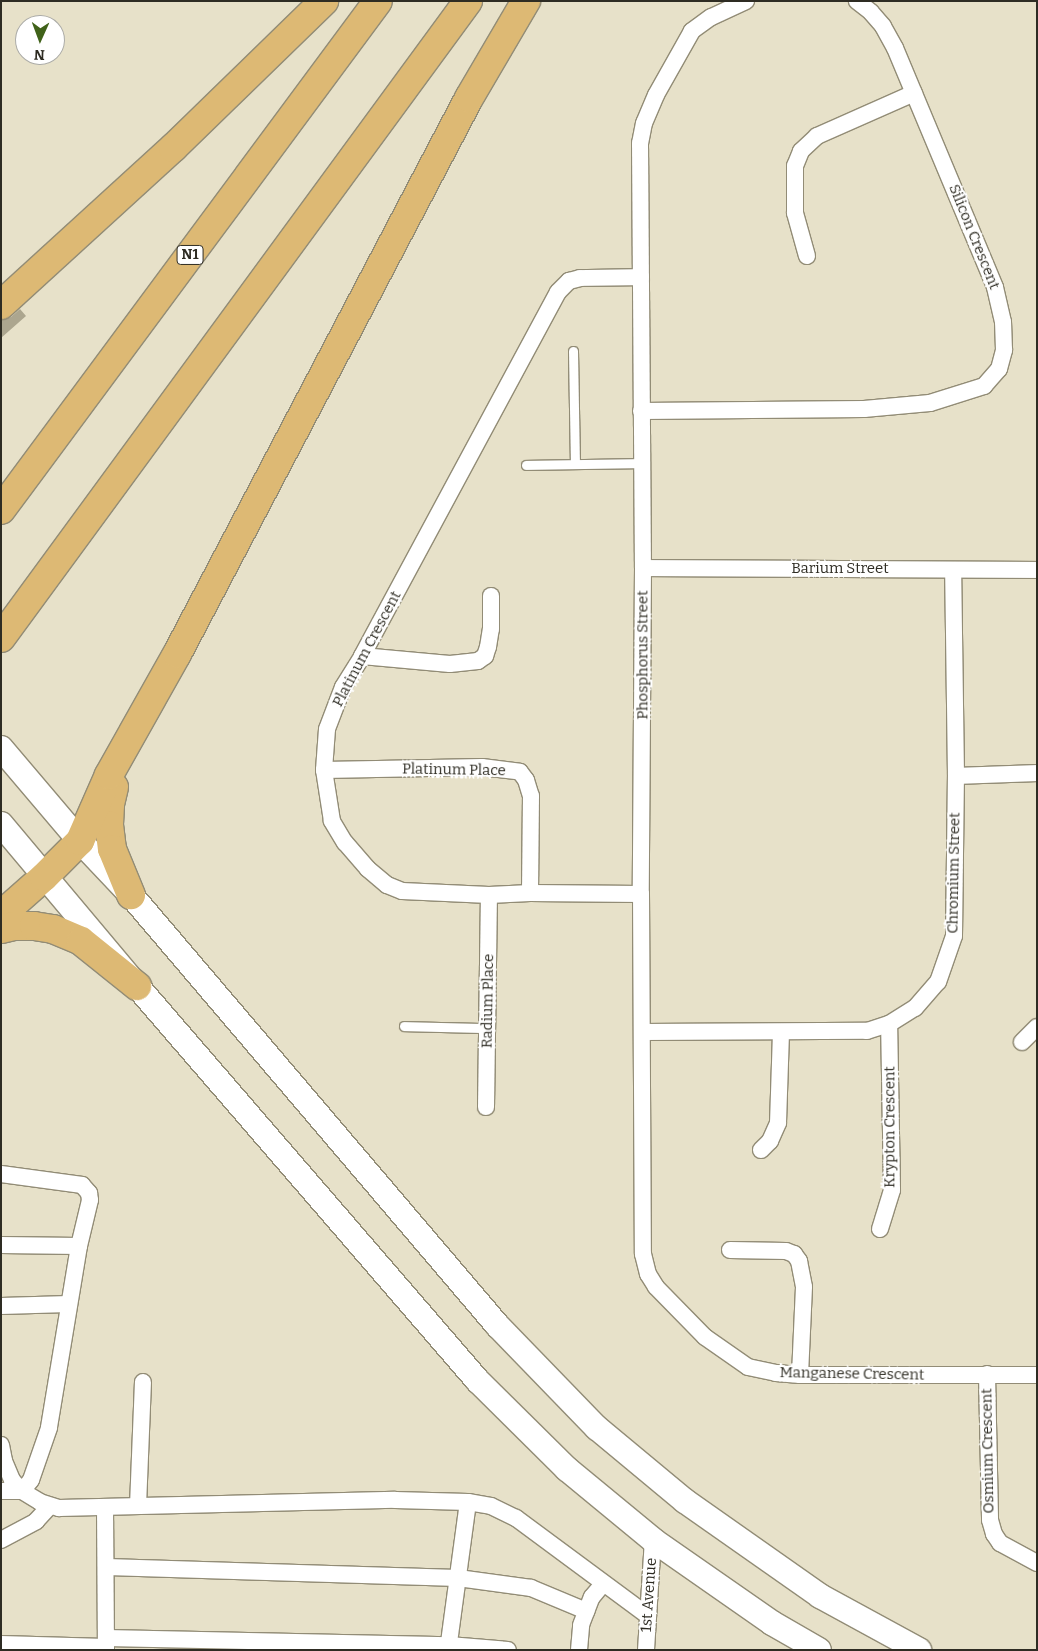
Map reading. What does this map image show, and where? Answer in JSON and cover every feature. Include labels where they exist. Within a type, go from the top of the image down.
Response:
[{"type":"highway","points":[[1,305],[173,148],[324,1]]},
{"type":"highway","name":"N1","points":[[1,510],[378,1]]},
{"type":"highway","points":[[1,638],[468,1]]},
{"type":"highway","points":[[1,915],[44,877],[80,840],[109,776],[181,645],[469,98],[526,1]]},
{"type":"highway","points":[[124,749],[110,806],[109,825],[112,849],[131,894]]},
{"type":"highway","points":[[1,930],[14,926],[34,926],[53,929],[81,941],[137,986]]},
{"type":"main road","points":[[1,748],[80,840],[131,894],[498,1326],[597,1428],[685,1501],[820,1596],[919,1650]]},
{"type":"main road","points":[[1,824],[137,986],[478,1381],[566,1469],[653,1540],[772,1623],[819,1650]]},
{"type":"street","points":[[641,277],[640,143],[644,123],[660,88],[692,31],[711,17],[746,1]]},
{"type":"street","name":"Silicon Crescent","points":[[641,411],[864,409],[930,404],[984,386],[994,377],[999,369],[1004,350],[1003,322],[995,287],[914,92],[883,26],[871,12],[857,1]]},
{"type":"street","points":[[807,256],[795,214],[795,166],[801,151],[816,136],[914,92]]},
{"type":"street","name":"Phosphorus Street","points":[[641,277],[643,568],[641,894],[643,1032]]},
{"type":"street","name":"Platinum Crescent","points":[[641,277],[580,278],[569,281],[558,292],[362,656],[343,687],[327,729],[324,770],[332,821],[345,842],[368,869],[387,885],[402,891],[490,895],[530,893],[641,894]]},
{"type":"street","name":"Barium Street","points":[[643,568],[1037,570]]},
{"type":"street","name":"Chromium Street","points":[[643,1032],[867,1031],[889,1024],[916,1008],[938,982],[954,936],[956,776],[953,570]]},
{"type":"street","points":[[362,656],[450,664],[478,661],[485,656],[488,647],[491,630],[491,596]]},
{"type":"street","name":"Platinum Place","points":[[324,770],[482,767],[520,772],[526,780],[530,796],[530,893]]},
{"type":"street","points":[[956,776],[1037,773]]},
{"type":"street","name":"Radium Place","points":[[486,1107],[490,895]]},
{"type":"street","name":"Krypton Crescent","points":[[880,1229],[892,1190],[889,1024]]},
{"type":"street","points":[[1022,1042],[1037,1027]]},
{"type":"street","name":"Manganese Crescent","points":[[643,1032],[643,1254],[648,1274],[656,1287],[705,1337],[728,1355],[748,1367],[761,1371],[800,1375],[1037,1375]]},
{"type":"street","points":[[761,1150],[770,1141],[778,1123],[781,1032]]},
{"type":"street","points":[[1,1174],[82,1185],[89,1193],[90,1200],[79,1246],[49,1428],[31,1480],[22,1490],[1,1491]]},
{"type":"street","points":[[1,1245],[79,1246]]},
{"type":"street","points":[[730,1250],[786,1251],[794,1254],[799,1261],[804,1287],[800,1375]]},
{"type":"street","points":[[1,1306],[69,1304]]},
{"type":"street","name":"Osmium Crescent","points":[[987,1374],[990,1520],[994,1534],[1000,1543],[1037,1563]]},
{"type":"street","points":[[138,1506],[143,1382]]},
{"type":"street","points":[[1,1447],[4,1461],[12,1480],[22,1490],[50,1506],[105,1507],[395,1500],[468,1502],[491,1506],[516,1518],[647,1615]]},
{"type":"street","points":[[448,1647],[468,1502]]},
{"type":"street","points":[[1,1540],[36,1521],[50,1506]]},
{"type":"street","points":[[105,1507],[107,1567],[106,1645]]},
{"type":"street","name":"1st Avenue","points":[[646,1650],[653,1540]]},
{"type":"street","points":[[107,1567],[458,1578],[531,1588],[586,1611]]},
{"type":"street","points":[[579,1650],[581,1625],[586,1611],[592,1597],[603,1584]]},
{"type":"street","points":[[1,1644],[448,1647],[508,1650]]},
{"type":"lane","points":[[574,352],[575,464]]},
{"type":"lane","points":[[526,465],[642,463]]},
{"type":"lane","points":[[404,1026],[488,1028]]},
{"type":"building","points":[[20,309],[26,316],[1,338],[1,320],[11,317]]}]
